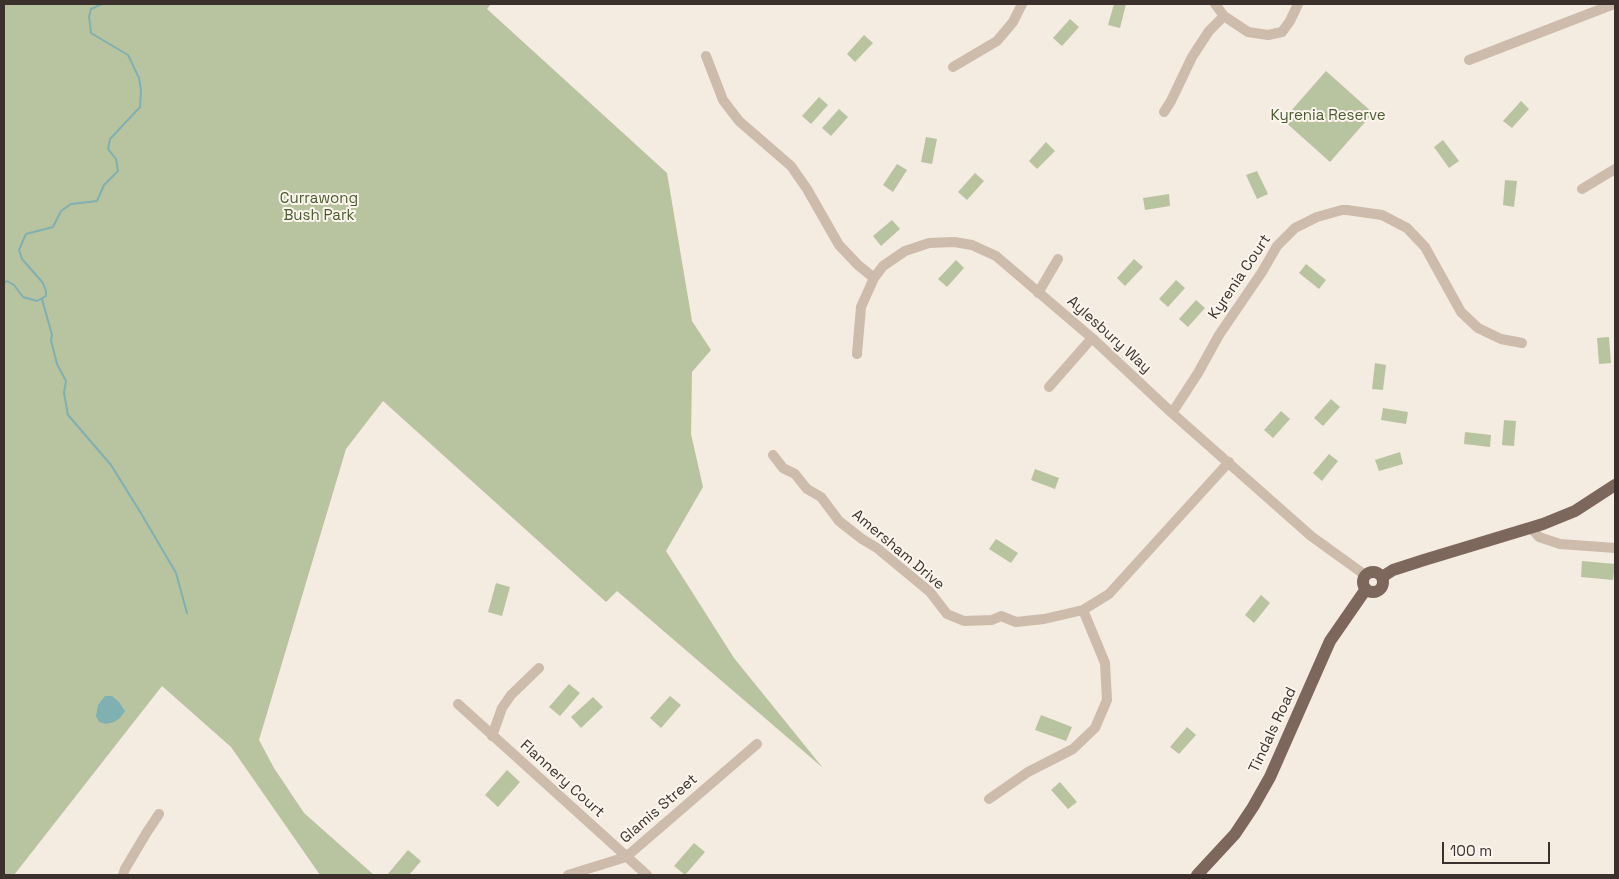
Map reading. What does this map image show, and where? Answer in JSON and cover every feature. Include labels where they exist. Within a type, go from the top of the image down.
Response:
[{"type":"main road","points":[[1382,577],[1393,570],[1531,528],[1575,510],[1615,485]]},
{"type":"main road","points":[[1374,571],[1382,577],[1384,583],[1381,589],[1372,592],[1366,589],[1363,581],[1365,575],[1374,571]]},
{"type":"main road","name":"Tindals Road","points":[[1196,875],[1235,834],[1254,807],[1270,777],[1330,641],[1366,589]]},
{"type":"street","points":[[953,67],[997,41],[1013,22],[1022,4]]},
{"type":"street","points":[[1215,4],[1224,16],[1248,32],[1268,35],[1282,32],[1298,4]]},
{"type":"street","points":[[1469,60],[1614,4]]},
{"type":"street","points":[[1164,112],[1171,102],[1192,57],[1209,31],[1224,16]]},
{"type":"street","points":[[706,56],[723,100],[739,121],[791,166],[807,188],[839,245],[858,265],[874,278]]},
{"type":"street","points":[[1582,189],[1615,169]]},
{"type":"street","name":"Kyrenia Court","points":[[1172,413],[1198,373],[1219,335],[1262,272],[1277,246],[1295,228],[1317,216],[1342,210],[1382,215],[1407,228],[1424,246],[1461,312],[1478,328],[1501,339],[1522,343]]},
{"type":"street","name":"Aylesbury Way","points":[[857,354],[861,308],[874,278],[883,266],[904,251],[929,243],[954,242],[972,245],[996,256],[1092,338],[1172,413],[1311,536],[1365,575]]},
{"type":"street","points":[[1038,293],[1058,259]]},
{"type":"street","points":[[1049,387],[1092,338]]},
{"type":"street","name":"Amersham Drive","points":[[774,454],[784,468],[795,474],[807,489],[821,497],[839,521],[877,548],[930,592],[947,614],[964,621],[992,620],[1001,616],[1016,622],[1044,619],[1083,610],[1108,594],[1229,462]]},
{"type":"street","points":[[1531,528],[1539,537],[1560,544],[1615,548]]},
{"type":"street","points":[[989,799],[1028,772],[1073,749],[1095,728],[1107,700],[1105,663],[1083,610]]},
{"type":"street","points":[[492,736],[502,708],[511,695],[539,668]]},
{"type":"street","name":"Flannery Court","points":[[458,704],[647,875]]},
{"type":"street","name":"Glamis Street","points":[[568,875],[626,857],[758,744]]},
{"type":"street","points":[[123,875],[159,814]]},
{"type":"green space","name":"Currawong Bush Park","points":[[4,4],[491,4],[487,9],[667,173],[692,321],[711,350],[692,372],[691,434],[703,487],[666,551],[734,658],[823,768],[617,591],[606,602],[383,401],[346,449],[259,740],[274,768],[304,813],[374,875],[320,875],[231,747],[162,686],[14,875],[4,875]]},
{"type":"green space","points":[[1114,4],[1126,4],[1120,28],[1108,25]]},
{"type":"green space","points":[[1070,19],[1079,27],[1062,46],[1053,38]]},
{"type":"green space","points":[[864,35],[873,43],[855,62],[847,54]]},
{"type":"green space","name":"Kyrenia Reserve","points":[[1326,71],[1373,113],[1330,162],[1283,120]]},
{"type":"green space","points":[[819,97],[828,105],[811,124],[802,116]]},
{"type":"green space","points":[[1521,101],[1529,109],[1512,128],[1503,121]]},
{"type":"green space","points":[[839,109],[848,117],[831,136],[822,128]]},
{"type":"green space","points":[[926,137],[937,139],[932,164],[921,162]]},
{"type":"green space","points":[[1443,140],[1459,161],[1449,168],[1434,147]]},
{"type":"green space","points":[[1046,142],[1055,151],[1037,169],[1029,161]]},
{"type":"green space","points":[[897,164],[907,170],[893,192],[883,185]]},
{"type":"green space","points":[[1257,171],[1268,194],[1257,199],[1246,175]]},
{"type":"green space","points":[[975,173],[984,181],[967,200],[958,192]]},
{"type":"green space","points":[[1505,180],[1517,181],[1514,207],[1503,205]]},
{"type":"green space","points":[[1169,194],[1170,206],[1145,210],[1143,198]]},
{"type":"green space","points":[[892,220],[900,229],[881,246],[873,236]]},
{"type":"green space","points":[[1134,259],[1143,267],[1125,286],[1117,278]]},
{"type":"green space","points":[[956,260],[964,268],[947,287],[938,279]]},
{"type":"green space","points":[[1306,264],[1326,280],[1319,289],[1299,273]]},
{"type":"green space","points":[[1176,280],[1185,288],[1168,307],[1159,299]]},
{"type":"green space","points":[[1196,300],[1205,308],[1188,327],[1179,319]]},
{"type":"green space","points":[[1609,337],[1611,363],[1599,364],[1597,338]]},
{"type":"green space","points":[[1375,363],[1386,365],[1383,390],[1372,389]]},
{"type":"green space","points":[[1331,399],[1340,407],[1323,426],[1314,418]]},
{"type":"green space","points":[[1383,408],[1408,412],[1406,424],[1381,420]]},
{"type":"green space","points":[[1281,411],[1290,419],[1273,438],[1264,430]]},
{"type":"green space","points":[[1504,420],[1516,421],[1514,446],[1502,445]]},
{"type":"green space","points":[[1465,432],[1491,435],[1490,447],[1464,444]]},
{"type":"green space","points":[[1400,452],[1403,464],[1379,471],[1375,460]]},
{"type":"green space","points":[[1329,454],[1338,461],[1322,481],[1313,473]]},
{"type":"green space","points":[[1035,469],[1059,478],[1055,489],[1031,480]]},
{"type":"green space","points":[[996,539],[1018,553],[1011,563],[989,549]]},
{"type":"green space","points":[[1582,561],[1615,564],[1613,580],[1581,577]]},
{"type":"green space","points":[[496,583],[510,587],[502,616],[488,612]]},
{"type":"green space","points":[[1261,595],[1270,603],[1254,623],[1245,615]]},
{"type":"green space","points":[[569,684],[580,693],[560,716],[549,707]]},
{"type":"green space","points":[[670,696],[681,705],[661,728],[650,718]]},
{"type":"green space","points":[[593,697],[603,707],[581,728],[571,717]]},
{"type":"green space","points":[[1041,715],[1072,727],[1066,741],[1035,730]]},
{"type":"green space","points":[[1187,727],[1196,735],[1179,754],[1170,747]]},
{"type":"green space","points":[[507,770],[520,782],[498,807],[485,795]]},
{"type":"green space","points":[[1060,782],[1077,802],[1068,809],[1051,790]]},
{"type":"green space","points":[[694,843],[705,852],[685,875],[674,866]]},
{"type":"green space","points":[[408,850],[421,861],[409,875],[387,875]]},
{"type":"water","points":[[105,696],[112,696],[125,711],[120,718],[106,724],[99,722],[96,716],[98,705]]},
{"type":"waterway","points":[[4,283],[7,281],[14,285],[23,297],[37,301],[46,296],[43,283],[22,259],[19,250],[26,234],[53,227],[61,211],[71,204],[97,201],[104,185],[118,171],[116,159],[108,149],[110,139],[140,107],[141,90],[139,78],[128,55],[91,33],[89,17],[91,9],[102,4]]},
{"type":"waterway","points":[[42,299],[52,335],[51,340],[57,364],[66,381],[64,393],[68,415],[111,465],[142,515],[176,573],[187,613]]}]
